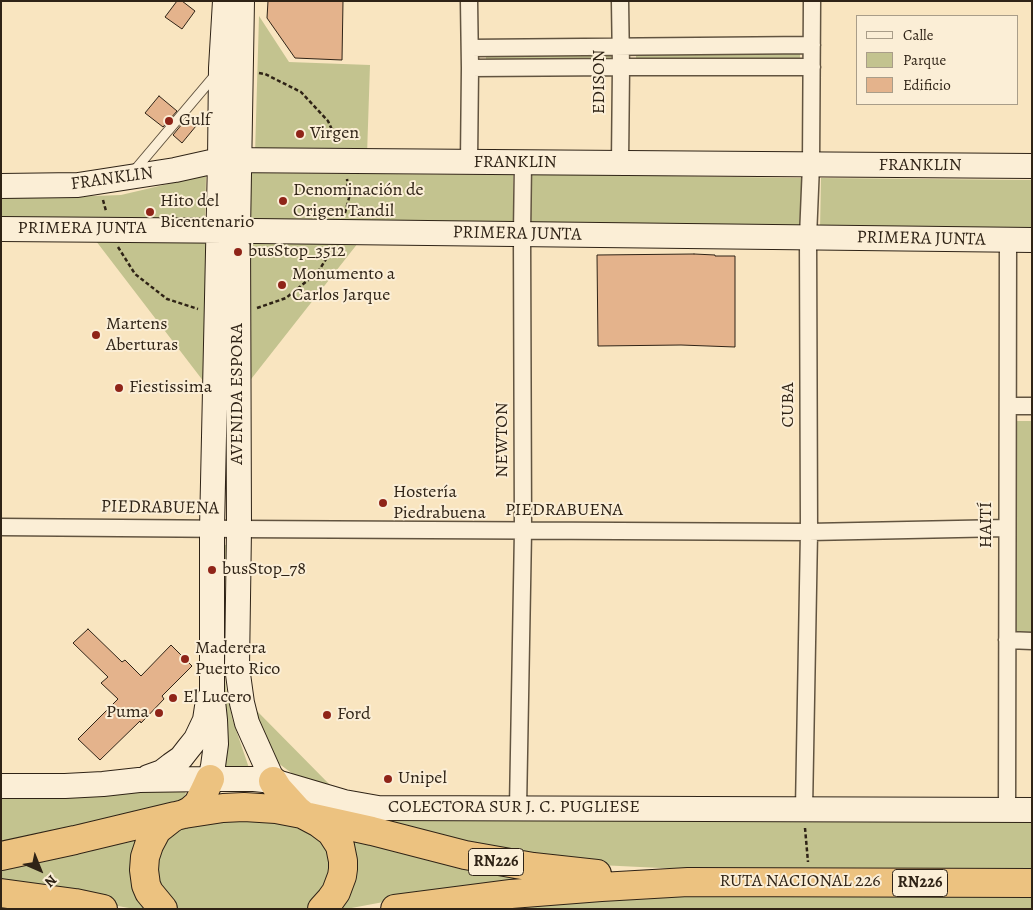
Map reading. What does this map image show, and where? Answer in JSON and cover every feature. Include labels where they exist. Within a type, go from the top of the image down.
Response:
[{"type":"highway","points":[[180,815],[190,811],[198,804],[210,778]]},
{"type":"highway","points":[[273,780],[278,789],[297,810],[306,815]]},
{"type":"highway","name":"RUTA NACIONAL 226","points":[[1,856],[180,815],[223,808],[244,807],[276,809],[306,815],[433,848],[496,862],[567,872],[688,882]]},
{"type":"highway","name":"RUTA NACIONAL 226","points":[[163,909],[153,898],[146,885],[145,857],[157,830],[180,815]]},
{"type":"highway","name":"RUTA NACIONAL 226","points":[[306,815],[331,832],[340,846],[343,861],[340,884],[322,909]]},
{"type":"highway","name":"RUTA NACIONAL 226","points":[[396,909],[511,894],[688,882],[1032,883]]},
{"type":"highway","points":[[1,893],[75,903],[103,909]]},
{"type":"main road","name":"AVENIDA ESPORA","points":[[224,1],[221,68],[229,160]]},
{"type":"main road","name":"AVENIDA ESPORA","points":[[210,778],[214,766],[216,744],[211,671],[212,528],[228,230],[229,160],[242,1]]},
{"type":"main road","name":"FRANKLIN","points":[[1,186],[78,185],[229,160],[1032,166]]},
{"type":"main road","name":"PRIMERA JUNTA","points":[[1,229],[1032,240]]},
{"type":"main road","name":"AVENIDA ESPORA","points":[[228,230],[238,529],[237,667],[247,723],[273,780]]},
{"type":"main road","points":[[139,780],[162,772],[180,758],[196,739],[205,720],[211,671]]},
{"type":"main road","name":"COLECTORA SUR J. C. PUGLIESE","points":[[1,786],[65,786],[139,780],[210,778],[273,780],[326,797],[378,808],[1032,810]]},
{"type":"street","points":[[469,1],[469,162]]},
{"type":"street","name":"EDISON","points":[[620,1],[620,163]]},
{"type":"street","name":"CUBA","points":[[804,809],[809,532],[808,237],[811,165],[812,1]]},
{"type":"street","points":[[470,48],[812,45]]},
{"type":"street","points":[[470,68],[812,67]]},
{"type":"street","name":"NEWTON","points":[[518,808],[523,531],[523,163]]},
{"type":"street","name":"HAITÍ","points":[[1007,810],[1008,240]]},
{"type":"street","points":[[1008,406],[1032,406]]},
{"type":"street","name":"PIEDRABUENA","points":[[1,526],[809,532],[1007,528]]},
{"type":"street","points":[[1007,640],[1032,641]]},
{"type":"lane","points":[[129,177],[221,68]]},
{"type":"path","points":[[804,809],[809,882]]},
{"type":"green space","points":[[259,16],[289,62],[370,65],[367,155],[255,154]]},
{"type":"green space","points":[[800,51],[800,63],[636,63],[636,52]]},
{"type":"green space","points":[[486,53],[611,53],[611,64],[486,64]]},
{"type":"green space","points":[[250,173],[513,175],[513,227],[250,224]]},
{"type":"green space","points":[[531,174],[803,178],[802,231],[530,227]]},
{"type":"green space","points":[[206,175],[205,225],[1,223],[1,197],[39,198],[121,195]]},
{"type":"green space","points":[[821,178],[1032,180],[1032,231],[820,229]]},
{"type":"green space","points":[[96,241],[206,243],[204,382]]},
{"type":"green space","points":[[358,243],[248,383],[248,244]]},
{"type":"green space","points":[[1016,421],[1032,421],[1032,632],[1016,632]]},
{"type":"green space","points":[[222,545],[226,545],[224,668],[226,688],[232,718],[249,768],[217,768]]},
{"type":"green space","points":[[255,709],[334,789],[297,777],[274,760],[267,749]]},
{"type":"green space","points":[[1,788],[184,789],[186,794],[181,800],[147,814],[1,847]]},
{"type":"green space","points":[[363,813],[1032,816],[1032,873],[702,870],[599,865],[567,862],[424,833]]},
{"type":"green space","points":[[194,820],[288,820],[327,841],[334,875],[311,907],[307,909],[179,909],[170,905],[153,879],[163,835]]},
{"type":"green space","points":[[145,830],[148,909],[135,909],[1,886],[1,863]]},
{"type":"green space","points":[[346,837],[582,877],[405,898],[337,909]]},
{"type":"green space","points":[[686,892],[1032,894],[1032,909],[476,909]]},
{"type":"building","points":[[177,1],[182,1],[195,11],[182,29],[165,17]]},
{"type":"building","points":[[268,1],[343,1],[342,60],[295,58],[267,18]]},
{"type":"building","points":[[159,96],[177,111],[163,127],[145,113]]},
{"type":"building","points":[[187,118],[196,126],[182,143],[173,135]]},
{"type":"building","points":[[694,254],[735,256],[735,347],[681,345],[598,346],[597,255]]},
{"type":"building","points":[[88,629],[122,662],[125,660],[141,676],[171,645],[192,666],[162,696],[164,699],[141,723],[140,721],[100,760],[78,739],[118,699],[101,683],[108,677],[73,643]]},
{"type":"place","name":"Gulf","points":[[169,121]]},
{"type":"place","name":"Virgen","points":[[300,134]]},
{"type":"place","name":"Denominación de Origen Tandil","points":[[283,201]]},
{"type":"place","name":"Hito del Bicentenario","points":[[150,212]]},
{"type":"place","name":"busStop_3512","points":[[238,252]]},
{"type":"place","name":"Monumento a Carlos Jarque","points":[[282,285]]},
{"type":"place","name":"Martens Aberturas","points":[[96,335]]},
{"type":"place","name":"Fiestissima","points":[[119,388]]},
{"type":"place","name":"Hostería Piedrabuena","points":[[383,503]]},
{"type":"place","name":"busStop_78","points":[[212,570]]},
{"type":"place","name":"Maderera Puerto Rico","points":[[185,659]]},
{"type":"place","name":"El Lucero","points":[[173,698]]},
{"type":"place","name":"Puma","points":[[159,713]]},
{"type":"place","name":"Ford","points":[[327,715]]},
{"type":"place","name":"Unipel","points":[[388,779]]}]
